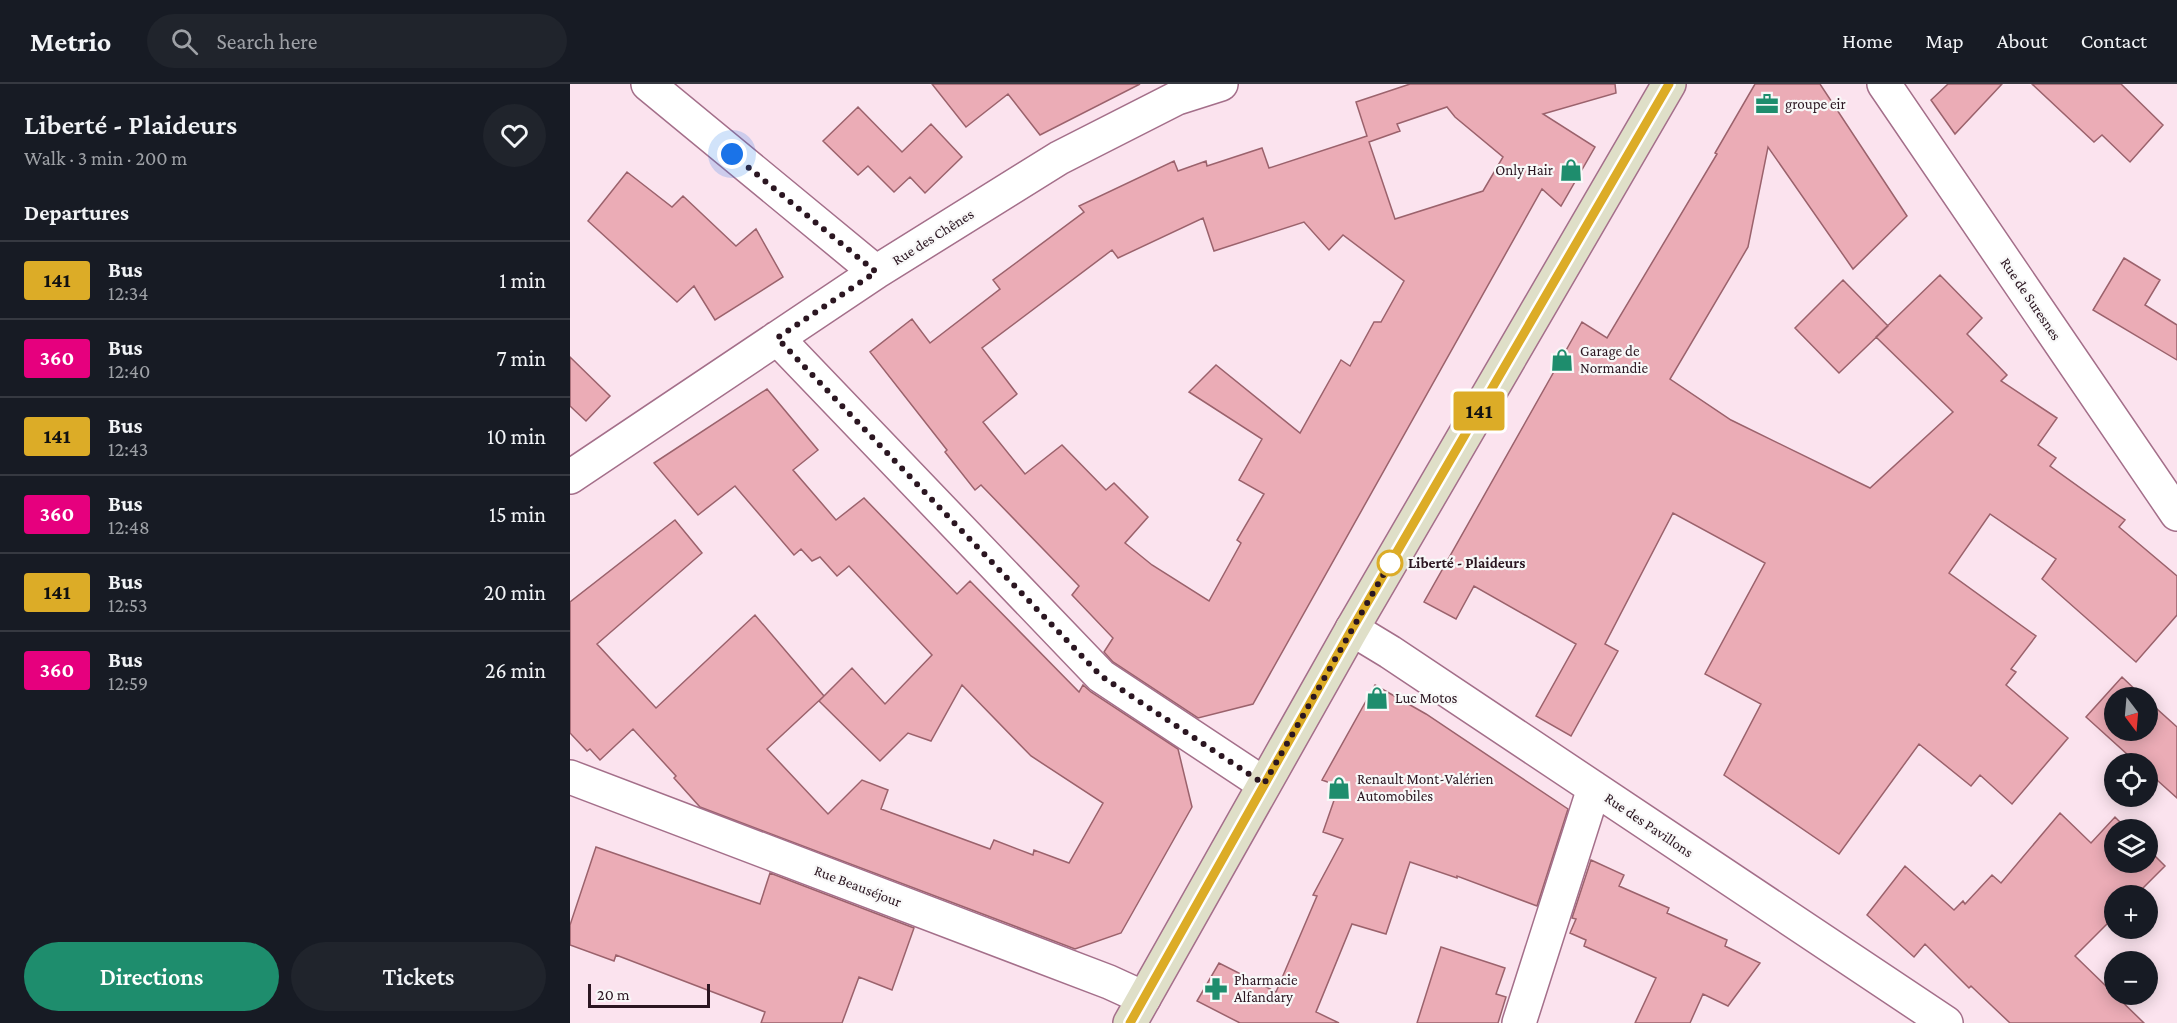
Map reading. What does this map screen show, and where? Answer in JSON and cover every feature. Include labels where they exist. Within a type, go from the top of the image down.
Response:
[{"type":"main road","points":[[1137,1010],[1352,629],[1670,84]]},
{"type":"street","points":[[648,84],[876,272]]},
{"type":"street","name":"Rue des Chênes","points":[[570,477],[876,272],[1059,158],[1172,91],[1221,84]]},
{"type":"street","name":"Rue de Suresnes","points":[[1884,84],[2177,514]]},
{"type":"street","points":[[777,338],[1101,676],[1264,784]]},
{"type":"street","name":"Rue des Pavillons","points":[[1352,629],[1390,652],[1946,1023]]},
{"type":"street","name":"Rue Beauséjour","points":[[570,777],[1109,982],[1137,1010]]},
{"type":"street","points":[[1519,1023],[1594,789]]},
{"type":"building","points":[[932,84],[1140,84],[1040,135],[1008,94],[966,127]]},
{"type":"building","points":[[1410,84],[1615,84],[1616,93],[1543,114],[1595,147],[1561,206],[1542,189],[1253,704],[1198,718],[1113,662],[1104,652],[1113,638],[1072,595],[1079,586],[981,485],[975,490],[945,452],[947,450],[870,352],[912,319],[930,343],[1000,289],[993,280],[1084,212],[1079,206],[1174,161],[1178,171],[1206,161],[1207,166],[1262,148],[1269,168],[1367,136],[1356,102]],"holes":[[[1447,107],[1455,117],[1503,157],[1483,191],[1395,219],[1369,142],[1400,131],[1397,124]],[[1203,218],[1214,251],[1304,222],[1329,250],[1343,235],[1404,281],[1381,322],[1374,322],[1350,366],[1341,360],[1300,433],[1216,365],[1189,392],[1262,439],[1239,480],[1264,494],[1237,540],[1241,543],[1209,601],[1152,565],[1125,543],[1148,517],[1114,483],[1106,490],[1062,445],[1025,474],[983,422],[1017,394],[982,348],[1112,250],[1118,258]]]},
{"type":"building","points":[[1755,84],[1820,84],[1907,216],[1853,269],[1768,147],[1748,247],[1670,379],[1731,420],[1870,488],[1953,412],[1876,337],[1940,275],[1982,318],[1967,334],[2007,375],[2001,381],[2057,418],[2038,445],[2056,458],[2050,466],[2125,520],[2119,527],[2177,576],[2177,615],[2136,662],[2042,579],[2056,559],[1990,514],[1949,573],[2036,636],[2011,669],[2016,672],[2006,685],[2068,738],[2012,804],[1980,775],[1971,786],[1919,744],[1839,854],[1724,775],[1761,704],[1705,674],[1765,563],[1673,513],[1605,644],[1618,651],[1571,736],[1536,716],[1576,644],[1474,586],[1456,619],[1424,602],[1582,322],[1607,338],[1717,154],[1715,153]]},
{"type":"building","points":[[1948,84],[2002,84],[1955,134],[1931,100]]},
{"type":"building","points":[[2032,84],[2121,84],[2163,125],[2130,162],[2102,135],[2094,142]]},
{"type":"building","points":[[858,107],[902,152],[931,124],[962,157],[925,193],[910,177],[894,192],[868,166],[858,175],[823,141]]},
{"type":"building","points":[[627,172],[672,207],[683,196],[736,246],[756,229],[783,277],[715,320],[694,286],[677,302],[588,221]]},
{"type":"building","points":[[2124,258],[2160,280],[2145,305],[2177,325],[2177,360],[2093,310]]},
{"type":"building","points":[[1843,280],[1888,326],[1839,373],[1795,328]]},
{"type":"building","points":[[570,357],[610,396],[586,421],[570,406]]},
{"type":"building","points":[[767,389],[818,450],[793,470],[836,520],[864,498],[957,594],[970,581],[1079,692],[1083,685],[1178,749],[1192,807],[1121,933],[1075,949],[700,807],[674,778],[676,776],[633,729],[600,760],[590,749],[587,751],[570,733],[570,602],[675,520],[702,553],[597,644],[656,708],[755,615],[824,696],[852,668],[885,704],[932,655],[849,566],[837,576],[820,557],[812,561],[801,549],[794,555],[735,486],[698,515],[654,463]],"holes":[[[962,685],[1031,756],[1103,803],[1069,863],[1034,850],[1033,855],[994,840],[990,849],[881,809],[888,790],[862,780],[828,814],[767,749],[824,696],[819,701],[880,761],[908,733],[931,741]]]},
{"type":"building","points":[[2122,677],[2132,687],[2113,687]]},
{"type":"building","points":[[1375,685],[1426,714],[1568,809],[1537,906],[1457,876],[1457,878],[1410,862],[1386,934],[1352,924],[1316,1012],[1339,1023],[1240,1023],[1197,1001],[1219,963],[1276,992],[1317,896],[1313,895],[1343,839],[1323,832],[1339,786],[1322,780]]},
{"type":"building","points":[[2104,697],[2104,733],[2086,717]]},
{"type":"building","points":[[2158,710],[2177,727],[2177,798],[2158,781],[2158,753],[2126,753],[2113,741],[2158,741]]},
{"type":"building","points":[[2060,813],[2091,843],[2104,829],[2104,873],[2158,873],[2146,885],[2104,885],[2104,927],[2075,956],[2104,984],[2104,1005],[2125,1005],[2144,1023],[2010,1023],[1971,986],[1969,988],[1925,944],[1914,957],[1867,915],[1905,866],[1954,910],[1963,901],[1965,904],[1992,875],[2001,883]]},
{"type":"building","points":[[596,847],[760,904],[770,873],[914,928],[892,990],[859,977],[842,1023],[761,1023],[765,1012],[616,955],[614,961],[570,945],[570,925]]},
{"type":"building","points":[[2158,859],[2165,866],[2158,873]]},
{"type":"building","points":[[1591,860],[1624,875],[1619,886],[1669,908],[1667,913],[1727,940],[1725,946],[1760,963],[1728,1006],[1703,994],[1690,1023],[1635,1023],[1656,978],[1584,946],[1586,940],[1570,933],[1576,919],[1572,918]]},
{"type":"building","points":[[1441,947],[1505,968],[1496,994],[1506,997],[1498,1023],[1417,1023]]},
{"type":"bus line","name":"141","points":[[1130,1023],[1352,629],[1669,84]]},
{"type":"place","name":"groupe eir","points":[[1767,104]]},
{"type":"place","name":"Only Hair","points":[[1571,170]]},
{"type":"place","name":"Garage de Normandie","points":[[1562,360]]},
{"type":"place","name":"Liberté - Plaideurs","points":[[1390,563]]},
{"type":"place","name":"Luc Motos","points":[[1377,698]]},
{"type":"place","name":"Renault Mont-Valérien Automobiles","points":[[1339,788]]},
{"type":"place","name":"Pharmacie Alfandary","points":[[1216,989]]},
{"type":"route","points":[[732,154],[876,272],[777,338],[1101,676],[1264,784],[1390,563]]}]
